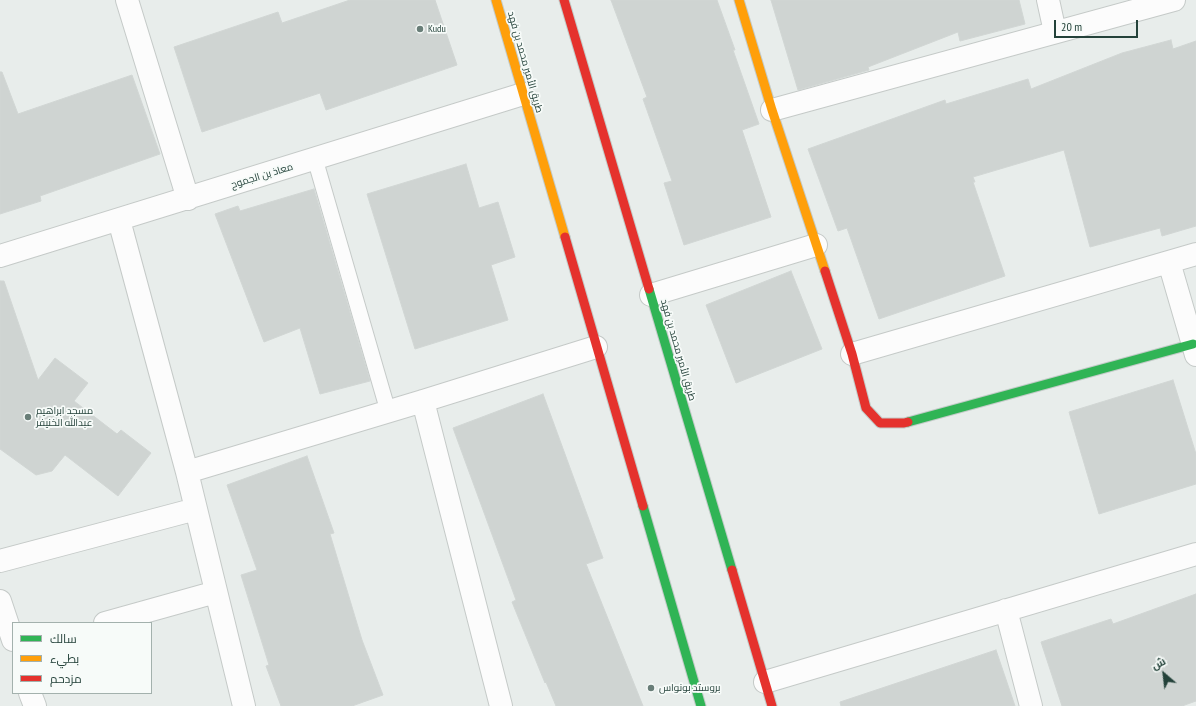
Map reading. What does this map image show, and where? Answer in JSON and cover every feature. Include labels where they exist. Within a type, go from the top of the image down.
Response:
[{"type":"main road","name":"طريق الأمير محمد بن فهد","points":[[496,0],[701,706]]},
{"type":"main road","name":"طريق الأمير محمد بن فهد","points":[[564,0],[772,706]]},
{"type":"main road","points":[[739,0],[772,110],[852,354],[866,408],[880,423],[904,423],[1194,349]]},
{"type":"street","points":[[127,0],[188,199]]},
{"type":"street","points":[[1048,0],[1055,32]]},
{"type":"street","points":[[772,110],[1174,0]]},
{"type":"street","name":"معاذ بن الجموح","points":[[0,256],[523,94]]},
{"type":"street","points":[[119,220],[187,472],[244,706]]},
{"type":"street","points":[[651,295],[816,245]]},
{"type":"street","points":[[852,354],[1196,254]]},
{"type":"street","points":[[1169,262],[1194,349]]},
{"type":"street","points":[[187,472],[596,347]]},
{"type":"street","points":[[423,401],[501,706]]},
{"type":"street","points":[[0,560],[196,509]]},
{"type":"street","points":[[765,682],[1196,554]]},
{"type":"street","points":[[109,622],[216,592]]},
{"type":"street","points":[[0,601],[12,637]]},
{"type":"street","points":[[1006,610],[1031,706]]},
{"type":"street","points":[[30,694],[34,706]]},
{"type":"lane","points":[[315,159],[388,411]]},
{"type":"building","points":[[350,0],[435,0],[457,65],[326,110],[320,93],[202,132],[174,47],[278,12],[282,23]]},
{"type":"building","points":[[611,0],[717,0],[759,124],[742,130],[771,217],[684,245],[664,183],[672,181],[643,99],[647,97]]},
{"type":"building","points":[[771,0],[1019,0],[1025,24],[960,41],[958,32],[868,67],[869,70],[798,90]]},
{"type":"building","points":[[1171,40],[1173,49],[1196,41],[1196,226],[1162,236],[1160,228],[1090,247],[1064,150],[973,177],[975,182],[973,182],[1005,276],[879,319],[847,228],[838,231],[808,149],[945,100],[946,104],[1028,79],[1031,89],[1122,53]]},
{"type":"building","points":[[0,72],[2,72],[18,114],[132,75],[160,154],[40,196],[41,201],[0,214]]},
{"type":"building","points":[[466,164],[479,208],[498,202],[515,257],[491,265],[508,320],[415,349],[367,194]]},
{"type":"building","points":[[314,189],[370,381],[320,394],[300,328],[264,342],[215,214],[238,206],[240,211]]},
{"type":"building","points":[[791,271],[822,349],[736,383],[706,305]]},
{"type":"building","points":[[0,281],[4,281],[38,380],[55,358],[88,383],[74,401],[117,434],[121,430],[151,453],[118,496],[65,455],[52,471],[36,475],[0,449]]},
{"type":"building","points":[[1173,380],[1196,454],[1196,484],[1099,514],[1069,412]]},
{"type":"building","points":[[543,394],[603,558],[586,564],[643,706],[556,706],[512,602],[516,600],[453,428]]},
{"type":"building","points":[[307,456],[334,533],[330,534],[362,640],[383,695],[352,706],[281,706],[266,666],[269,665],[241,575],[257,570],[227,485]]},
{"type":"building","points":[[1196,594],[1196,701],[1182,706],[1062,706],[1041,642],[1111,619],[1113,624]]},
{"type":"building","points":[[996,650],[1015,706],[841,706],[840,702]]},
{"type":"traffic: fast","points":[[649,289],[732,570]]},
{"type":"traffic: fast","points":[[908,422],[1193,344]]},
{"type":"traffic: fast","points":[[643,506],[701,706]]},
{"type":"traffic: slow","points":[[496,0],[565,237]]},
{"type":"traffic: slow","points":[[739,0],[772,110],[825,271]]},
{"type":"traffic: jam","points":[[564,0],[649,289]]},
{"type":"traffic: jam","points":[[565,237],[643,506]]},
{"type":"traffic: jam","points":[[825,271],[852,354],[866,408],[880,423],[908,422]]},
{"type":"traffic: jam","points":[[732,570],[772,706]]},
{"type":"place","name":"Kudu","points":[[420,29]]},
{"type":"place","name":"مسجد ابراهيم عبدالله الخنيفر","points":[[28,417]]},
{"type":"place","name":"بروستد بونواس","points":[[651,688]]}]
